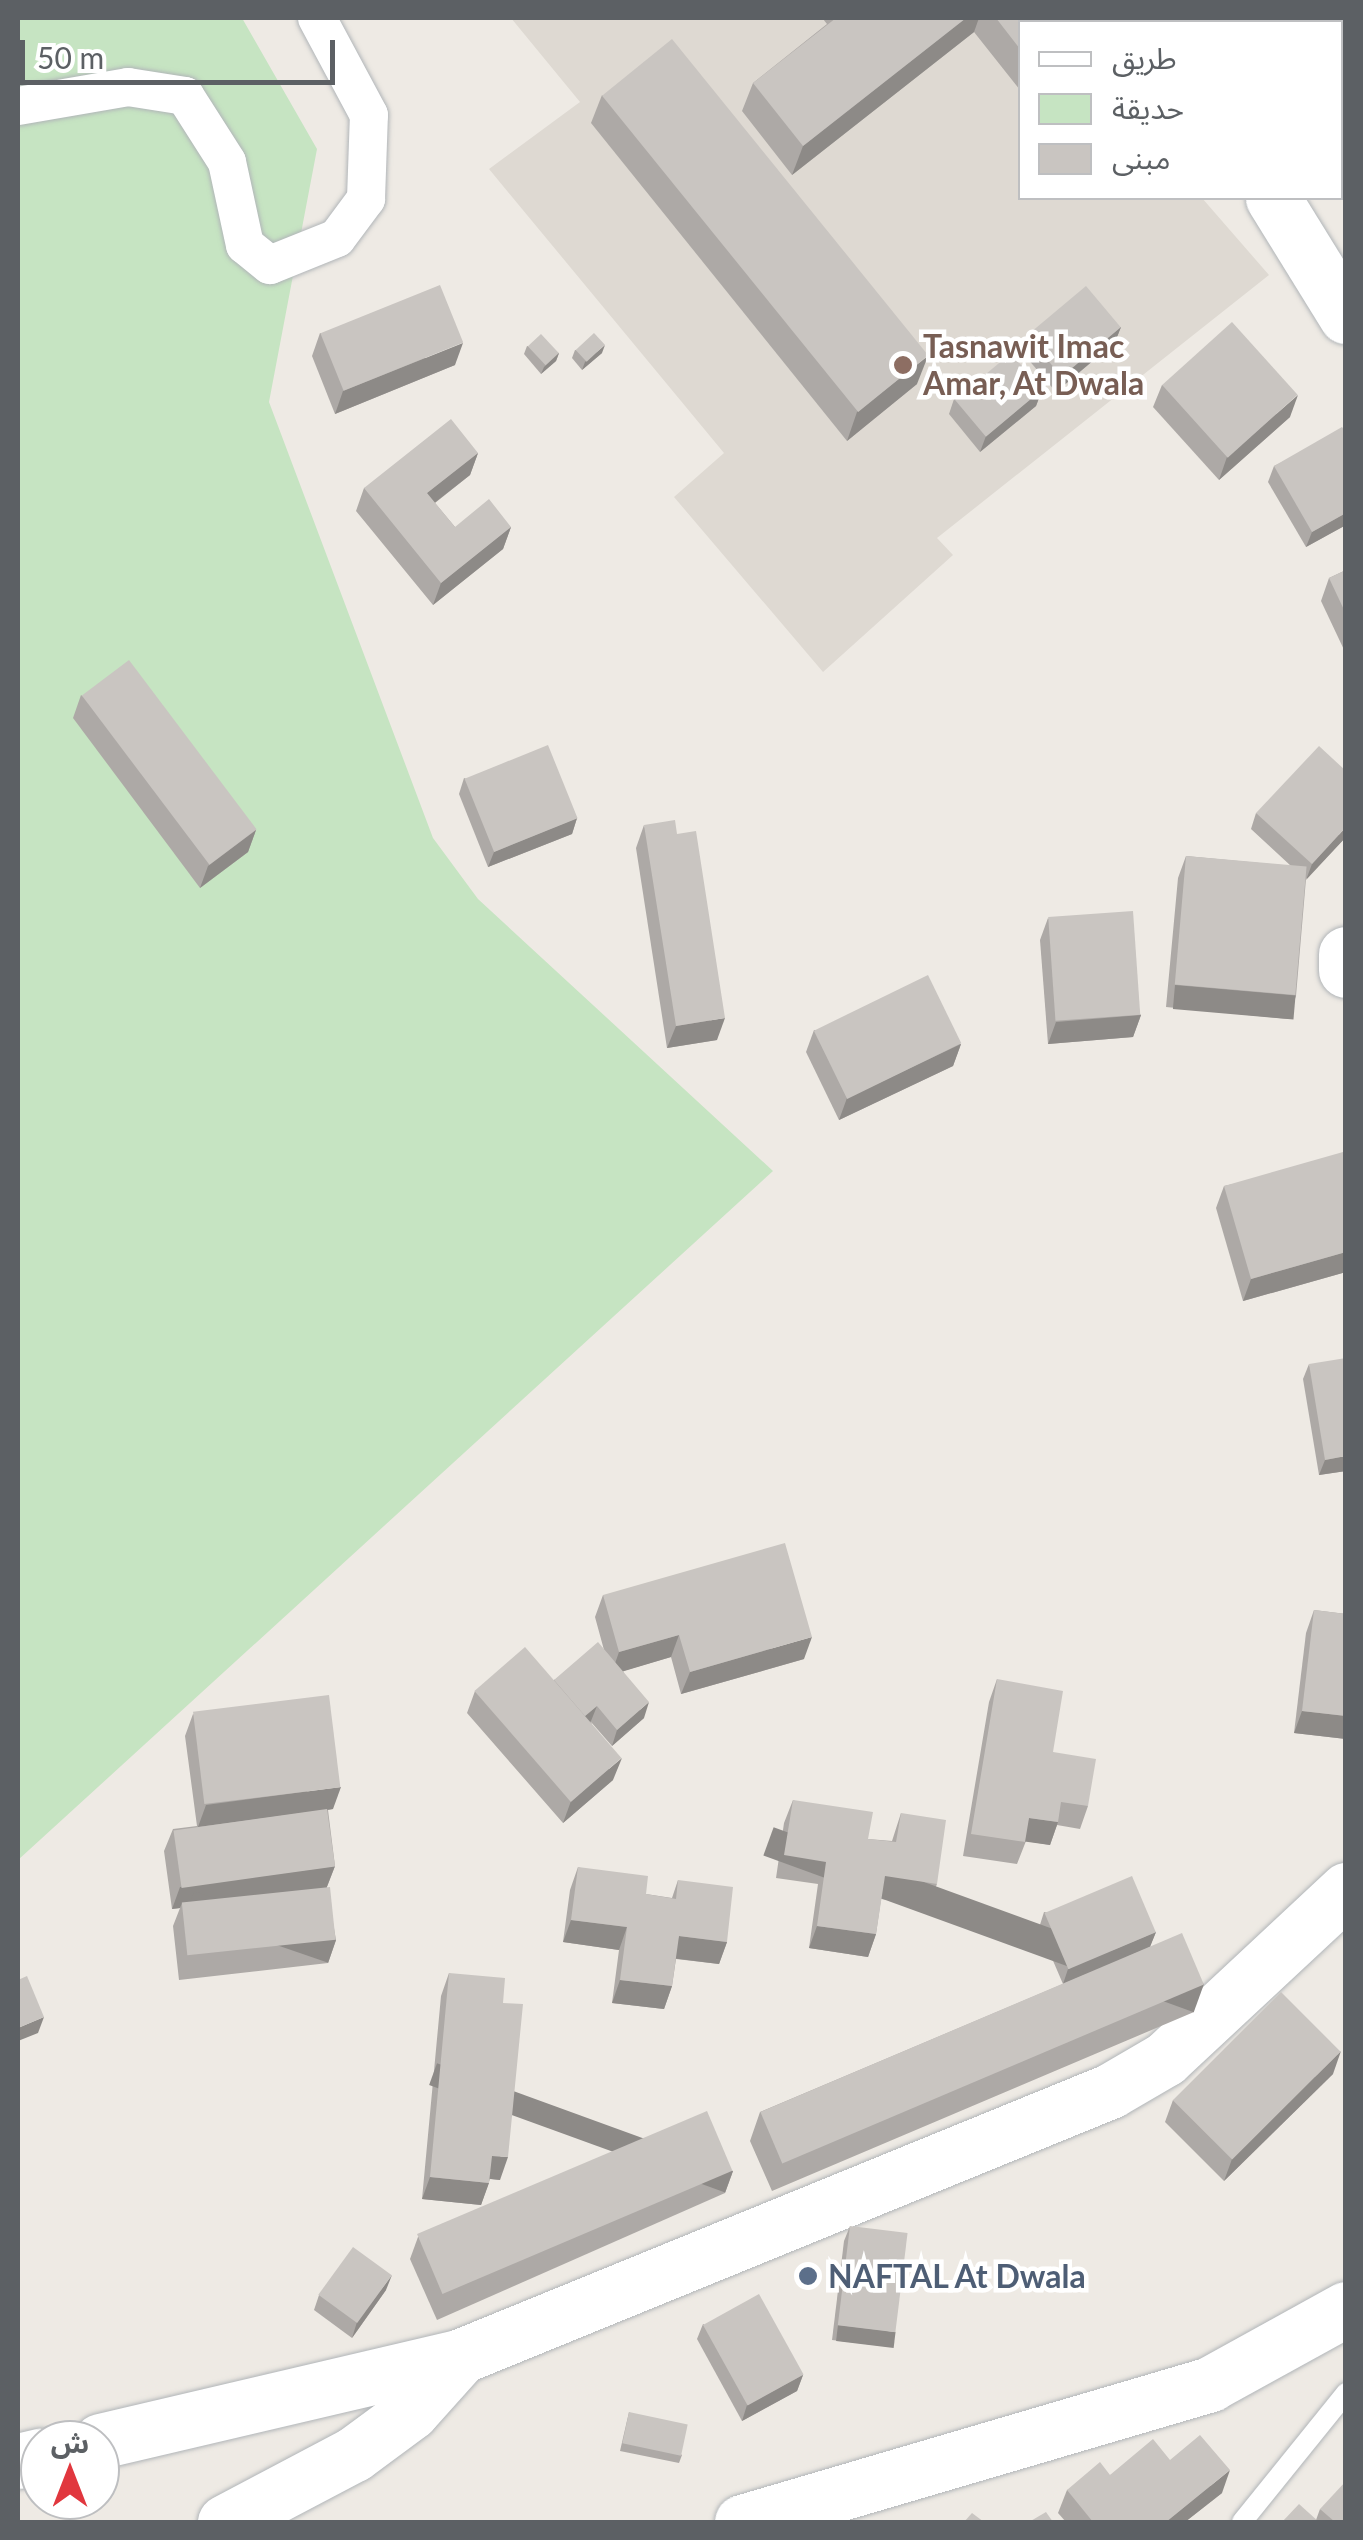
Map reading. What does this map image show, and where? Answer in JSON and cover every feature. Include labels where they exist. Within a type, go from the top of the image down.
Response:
[{"type":"main road","points":[[1274,200],[1346,316]]},
{"type":"main road","points":[[1346,954],[1346,970]]},
{"type":"main road","points":[[120,2435],[462,2356],[1110,2090],[1165,2059],[1346,1890]]},
{"type":"main road","points":[[770,2518],[1210,2384],[1346,2310]]},
{"type":"main road","points":[[226,2522],[354,2454],[411,2412],[462,2356]]},
{"type":"street","points":[[18,106],[128,87],[185,96],[227,162],[245,245],[270,265],[336,238],[366,198],[369,115],[317,18]]},
{"type":"lane","points":[[1242,2522],[1346,2393]]},
{"type":"shaded area","name":"Tasnawit Imac Amar, At Dwala","points":[[511,18],[1077,18],[1018,20],[1018,200],[1204,200],[1269,275],[937,538],[953,555],[823,672],[674,497],[724,453],[489,169],[580,102]]},
{"type":"green space","points":[[18,18],[242,18],[317,149],[269,402],[433,838],[478,899],[773,1171],[18,1860]]},
{"type":"building","points":[[836,18],[966,18],[803,146],[753,83]]},
{"type":"building","points":[[996,18],[1097,20],[1018,20],[1018,46]]},
{"type":"building","points":[[672,39],[928,355],[858,412],[602,96]]},
{"type":"building","points":[[440,285],[463,342],[344,391],[320,333]]},
{"type":"building","points":[[1086,286],[1121,327],[1062,377],[1027,335]]},
{"type":"building","points":[[1232,322],[1298,395],[1228,458],[1162,385]]},
{"type":"building","points":[[594,333],[605,345],[587,362],[576,350]]},
{"type":"building","points":[[541,334],[559,353],[546,365],[528,346]]},
{"type":"building","points":[[1011,353],[1042,390],[986,437],[955,400]]},
{"type":"building","points":[[451,419],[478,453],[427,493],[455,527],[489,499],[511,527],[441,583],[364,488]]},
{"type":"building","points":[[1342,427],[1346,432],[1346,513],[1312,532],[1274,466]]},
{"type":"building","points":[[1346,570],[1346,614],[1329,578]]},
{"type":"building","points":[[129,660],[257,829],[209,865],[82,696]]},
{"type":"building","points":[[548,745],[578,818],[494,852],[465,779]]},
{"type":"building","points":[[1319,746],[1346,771],[1346,827],[1312,864],[1256,813]]},
{"type":"building","points":[[675,820],[677,834],[696,831],[725,1018],[676,1026],[644,825]]},
{"type":"building","points":[[1186,856],[1307,867],[1295,995],[1175,985]]},
{"type":"building","points":[[1133,911],[1140,1015],[1055,1021],[1048,917]]},
{"type":"building","points":[[928,975],[961,1043],[847,1099],[814,1031]]},
{"type":"building","points":[[1343,1152],[1346,1252],[1251,1279],[1224,1186]]},
{"type":"building","points":[[1346,1358],[1346,1456],[1325,1460],[1309,1364]]},
{"type":"building","points":[[785,1543],[812,1637],[690,1672],[679,1635],[619,1652],[603,1595]]},
{"type":"building","points":[[1314,1610],[1346,1614],[1346,1716],[1302,1711]]},
{"type":"building","points":[[598,1642],[649,1702],[617,1730],[597,1706],[585,1716],[554,1680]]},
{"type":"building","points":[[525,1647],[621,1758],[571,1802],[474,1691]]},
{"type":"building","points":[[997,1679],[1063,1691],[1053,1752],[1096,1759],[1088,1806],[1061,1802],[1058,1822],[1029,1818],[1025,1842],[971,1834]]},
{"type":"building","points":[[329,1695],[340,1787],[204,1804],[193,1712]]},
{"type":"building","points":[[793,1800],[873,1812],[868,1839],[896,1842],[901,1813],[946,1820],[937,1884],[885,1876],[876,1934],[817,1926],[826,1862],[784,1855]]},
{"type":"building","points":[[327,1809],[335,1866],[182,1888],[174,1831]]},
{"type":"building","points":[[578,1867],[648,1876],[646,1894],[676,1899],[678,1880],[733,1887],[727,1942],[679,1936],[672,1986],[620,1980],[627,1927],[571,1920]]},
{"type":"building","points":[[1132,1876],[1156,1932],[1068,1969],[1045,1913]]},
{"type":"building","points":[[330,1887],[336,1940],[187,1955],[182,1903]]},
{"type":"building","points":[[1182,1933],[1204,1985],[782,2164],[760,2112]]},
{"type":"building","points":[[449,1973],[505,1978],[503,2003],[523,2004],[508,2157],[492,2156],[489,2183],[430,2177]]},
{"type":"building","points":[[27,1976],[44,2017],[18,2028],[18,1980]]},
{"type":"building","points":[[1281,1992],[1340,2051],[1232,2160],[1173,2100]]},
{"type":"building","points":[[707,2111],[732,2171],[442,2294],[417,2234]]},
{"type":"building","points":[[850,2226],[908,2233],[895,2332],[838,2325]]},
{"type":"building","points":[[353,2247],[392,2275],[357,2323],[318,2295]]},
{"type":"building","points":[[759,2294],[804,2374],[748,2405],[703,2325]]},
{"type":"building","points":[[629,2412],[688,2424],[681,2456],[622,2443]]},
{"type":"building","points":[[1200,2435],[1230,2470],[1166,2522],[1093,2522],[1067,2490],[1100,2462],[1110,2475],[1153,2439],[1170,2460]]},
{"type":"building","points":[[1346,2481],[1346,2522],[1335,2522],[1320,2509]]},
{"type":"building","points":[[1299,2504],[1319,2522],[1282,2522]]},
{"type":"building","points":[[1046,2512],[1053,2522],[1029,2522]]},
{"type":"building","points":[[972,2513],[984,2522],[964,2522]]},
{"type":"place","name":"Tasnawit Imac Amar, At Dwala","points":[[903,365]]},
{"type":"place","name":"NAFTAL At Dwala","points":[[808,2276]]}]
